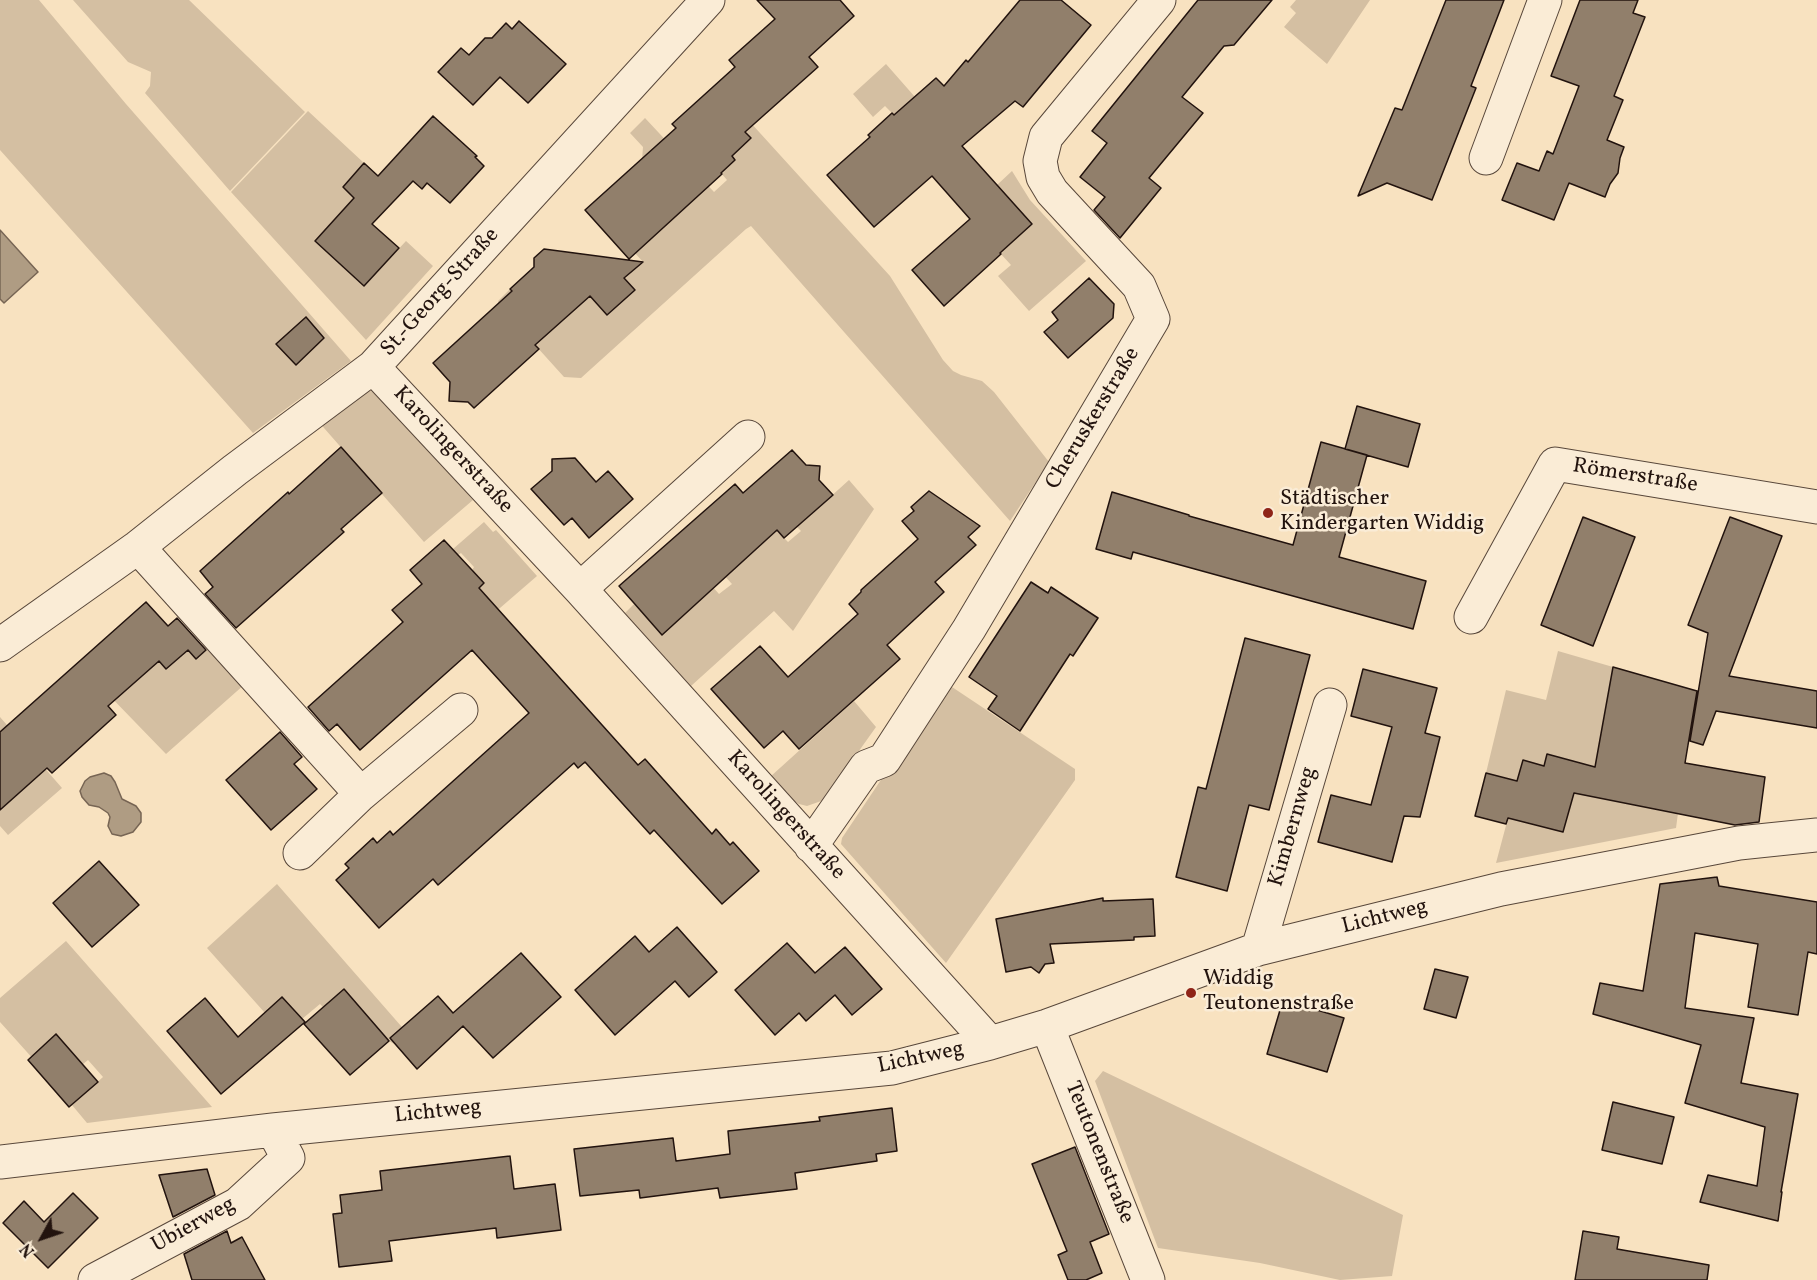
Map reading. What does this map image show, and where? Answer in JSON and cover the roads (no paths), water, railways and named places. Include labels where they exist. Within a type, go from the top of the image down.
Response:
[{"type":"street","name":"St.-Georg-Straße","points":[[0,645],[138,547],[235,470],[373,367],[708,0]]},
{"type":"street","name":"Cheruskerstraße","points":[[812,846],[866,767],[884,760],[969,629],[1153,319],[1138,286],[1052,192],[1043,177],[1040,161],[1046,137],[1159,0]]},
{"type":"street","points":[[1486,158],[1545,0]]},
{"type":"street","name":"Karolingerstraße","points":[[373,367],[580,589],[990,1044]]},
{"type":"street","points":[[580,589],[748,436]]},
{"type":"street","name":"Römerstraße","points":[[1471,617],[1555,464],[1817,507]]},
{"type":"street","points":[[138,547],[361,794]]},
{"type":"street","name":"Kimbernweg","points":[[1258,949],[1330,705]]},
{"type":"street","points":[[300,853],[361,794],[461,710]]},
{"type":"street","name":"Lichtweg","points":[[0,1162],[273,1130],[892,1068],[990,1044],[1047,1026],[1258,949],[1501,889],[1739,843],[1817,835]]},
{"type":"street","name":"Teutonenstraße","points":[[1047,1026],[1148,1280]]},
{"type":"street","name":"Ubierweg","points":[[94,1280],[238,1204],[288,1158],[273,1130]]},
{"type":"place","name":"Städtischer Kindergarten Widdig","points":[[1268,513]]},
{"type":"place","name":"Widdig Teutonenstraße","points":[[1191,993]]}]
